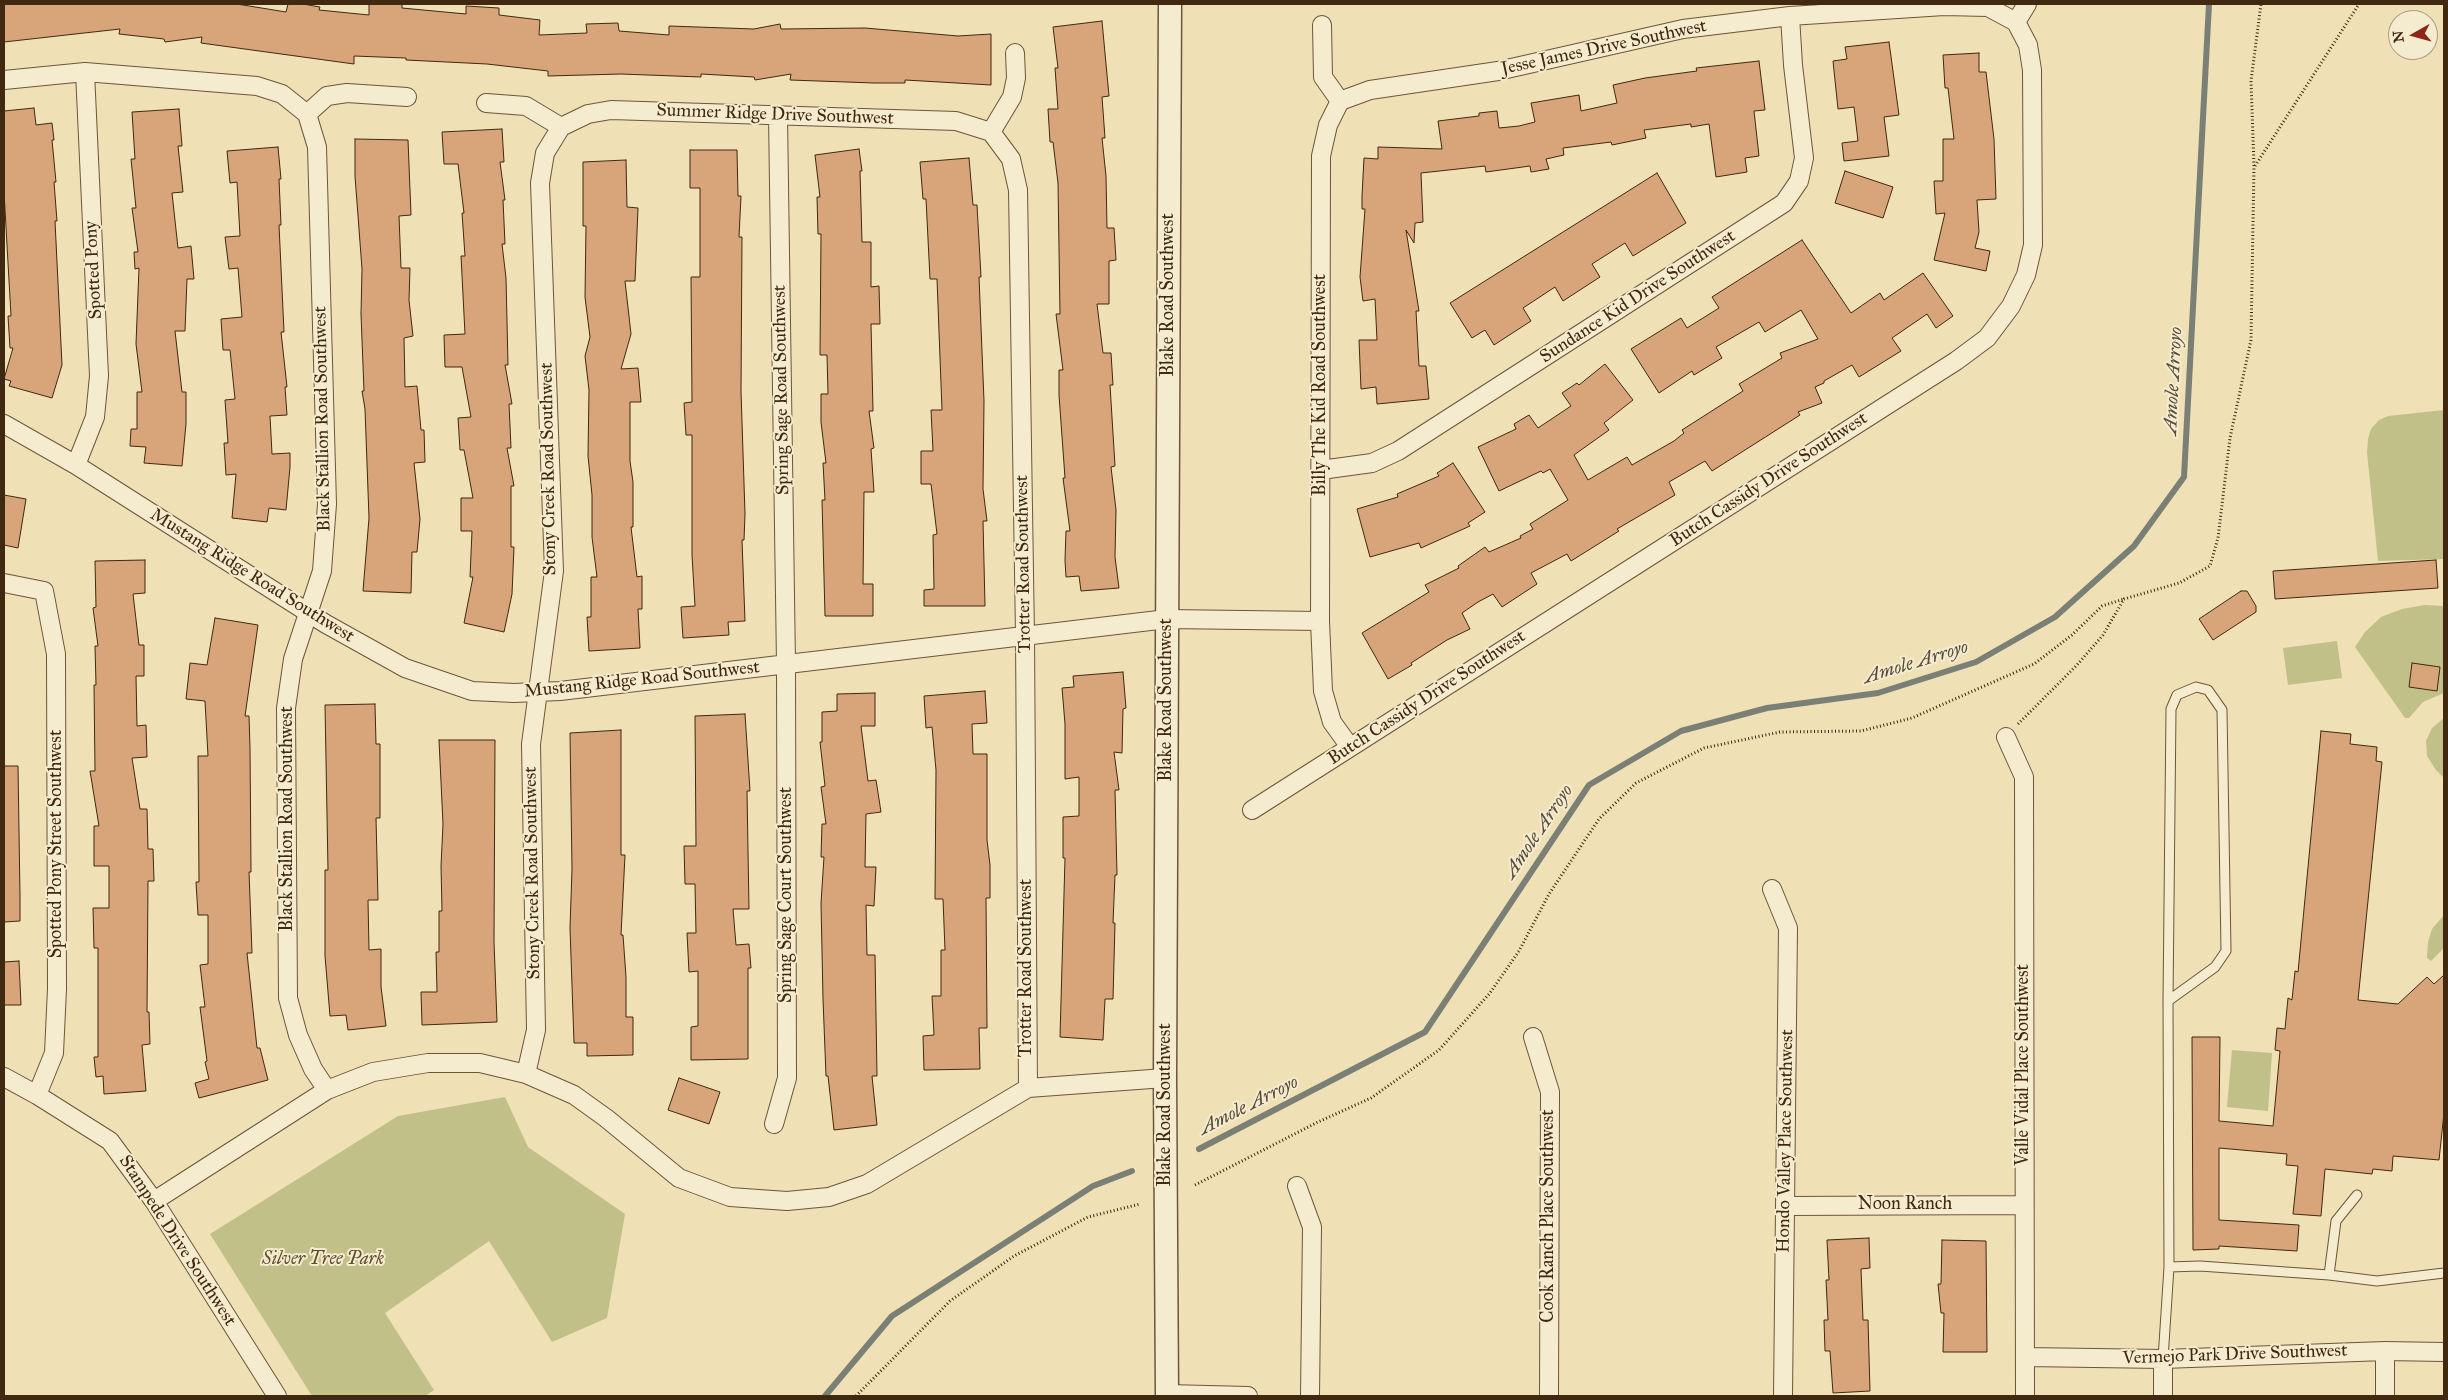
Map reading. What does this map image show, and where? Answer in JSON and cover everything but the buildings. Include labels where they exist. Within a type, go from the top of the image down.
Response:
[{"type":"street","name":"Blake Road Southwest","points":[[1167,1395],[1165,1078],[1170,4]]},
{"type":"street","points":[[2016,22],[2027,4]]},
{"type":"street","name":"Jesse James Drive Southwest","points":[[1340,101],[1370,90],[1498,71],[1683,29],[1790,16],[1944,6],[1988,7],[2016,22]]},
{"type":"street","name":"Sundance Kid Drive Southwest","points":[[1321,470],[1372,463],[1398,451],[1784,203],[1799,181],[1804,158],[1790,16]]},
{"type":"street","name":"Butch Cassidy Drive Southwest","points":[[1252,810],[1956,361],[1987,338],[2010,306],[2026,275],[2033,245],[2032,70],[2028,45],[2016,22]]},
{"type":"street","points":[[1322,25],[1323,77],[1340,101]]},
{"type":"street","points":[[991,132],[1012,97],[1016,78],[1015,53]]},
{"type":"street","points":[[4,80],[85,72],[257,86],[282,94],[307,114],[326,96],[348,93],[407,97]]},
{"type":"street","name":"Spotted Pony","points":[[76,466],[95,417],[99,376],[85,72]]},
{"type":"street","name":"Billy The Kid Road Southwest","points":[[1340,101],[1328,124],[1321,156],[1320,621],[1323,691],[1332,722],[1350,747]]},
{"type":"street","points":[[486,103],[526,106],[561,127]]},
{"type":"street","name":"Summer Ridge Drive Southwest","points":[[561,127],[588,114],[612,110],[956,121],[991,132]]},
{"type":"street","name":"Black Stallion Road Southwest","points":[[307,114],[317,147],[327,504],[322,571],[293,659],[286,708],[288,998],[298,1035],[313,1069],[326,1090]]},
{"type":"street","name":"Spring Sage Road Southwest","points":[[778,116],[786,664]]},
{"type":"street","name":"Stony Creek Road Southwest","points":[[526,1074],[536,1030],[531,744],[554,571],[540,183],[545,153],[561,127]]},
{"type":"street","name":"Trotter Road Southwest","points":[[991,132],[1011,159],[1018,190],[1025,636],[1028,1088]]},
{"type":"street","name":"Mustang Ridge Road Southwest","points":[[4,424],[76,466],[308,612],[405,668],[472,691],[537,692],[1167,619],[1320,621]]},
{"type":"street","name":"Spotted Pony Street Southwest","points":[[4,584],[44,591],[56,654],[57,989],[54,1053],[37,1095]]},
{"type":"street","name":"Spring Sage Court Southwest","points":[[774,1124],[787,1078],[786,664]]},
{"type":"street","name":"Valle Vidal Place Southwest","points":[[2006,737],[2024,777],[2025,1396]]},
{"type":"street","name":"Hondo Valley Place Southwest","points":[[1772,889],[1788,928],[1783,1396]]},
{"type":"street","name":"Cook Ranch Place Southwest","points":[[1533,1037],[1550,1092],[1549,1396]]},
{"type":"street","points":[[154,1201],[326,1090],[373,1072],[428,1063],[480,1063],[526,1074],[574,1095],[606,1118],[679,1178],[730,1197],[787,1201],[830,1198],[867,1184],[1028,1088],[1165,1078]]},
{"type":"street","name":"Stampede Drive Southwest","points":[[4,1077],[37,1095],[110,1141],[154,1201],[277,1396]]},
{"type":"street","points":[[1297,1186],[1312,1227],[1310,1396]]},
{"type":"street","name":"Noon Ranch","points":[[1786,1206],[2024,1204]]},
{"type":"street","points":[[2385,1351],[2385,1396]]},
{"type":"street","name":"Vermejo Park Drive Southwest","points":[[2026,1357],[2163,1359],[2385,1351],[2444,1352]]},
{"type":"street","points":[[2163,1359],[2163,1396]]},
{"type":"street","points":[[1167,1395],[1248,1396]]},
{"type":"lane","points":[[2163,1359],[2169,1267],[2168,1001],[2171,709],[2178,695],[2196,687],[2208,690],[2222,710],[2226,950],[2215,967],[2168,1001]]},
{"type":"lane","points":[[2329,1275],[2336,1221],[2357,1195]]},
{"type":"lane","points":[[2169,1267],[2200,1266],[2377,1280],[2444,1273]]},
{"type":"path","points":[[1194,1184],[1318,1122],[1371,1098],[1439,1050],[1490,993],[1519,951],[1549,894],[1600,819],[1636,783],[1704,748],[1780,732],[1861,731],[1912,718],[2034,664],[2072,635],[2102,606],[2179,583],[2210,566],[2218,538],[2230,438],[2251,340],[2254,166],[2250,81],[2261,4]]},
{"type":"path","points":[[2254,166],[2359,4]]},
{"type":"path","points":[[2006,737],[2038,702],[2077,665],[2103,635],[2124,599]]},
{"type":"path","points":[[856,1396],[950,1302],[1014,1256],[1088,1217],[1140,1204]]},
{"type":"green space","points":[[2444,410],[2444,559],[2378,561],[2367,452],[2371,429],[2379,420],[2388,416]]},
{"type":"green space","points":[[2425,605],[2444,606],[2444,693],[2423,702],[2409,718],[2405,718],[2355,647],[2365,632],[2381,617],[2402,609]]},
{"type":"green space","points":[[2337,641],[2342,678],[2288,685],[2283,648]]},
{"type":"green space","points":[[2444,718],[2444,778],[2427,756],[2426,741],[2432,728]]},
{"type":"green space","points":[[2444,915],[2444,948],[2431,961],[2427,958],[2428,942],[2432,929]]},
{"type":"green space","points":[[2232,1050],[2272,1053],[2268,1111],[2227,1107]]},
{"type":"green space","name":"Silver Tree Park","points":[[505,1097],[528,1147],[625,1214],[607,1318],[552,1342],[489,1241],[385,1313],[434,1390],[425,1396],[312,1396],[210,1234],[398,1116]]},
{"type":"waterway","name":"Amole Arroyo","points":[[1199,1149],[1425,1032],[1589,785],[1681,731],[1767,708],[1878,693],[1976,662],[2055,617],[2134,546],[2184,477],[2209,4]]},
{"type":"waterway","name":"Amole Arroyo","points":[[825,1396],[892,1316],[1093,1186],[1132,1171]]}]
